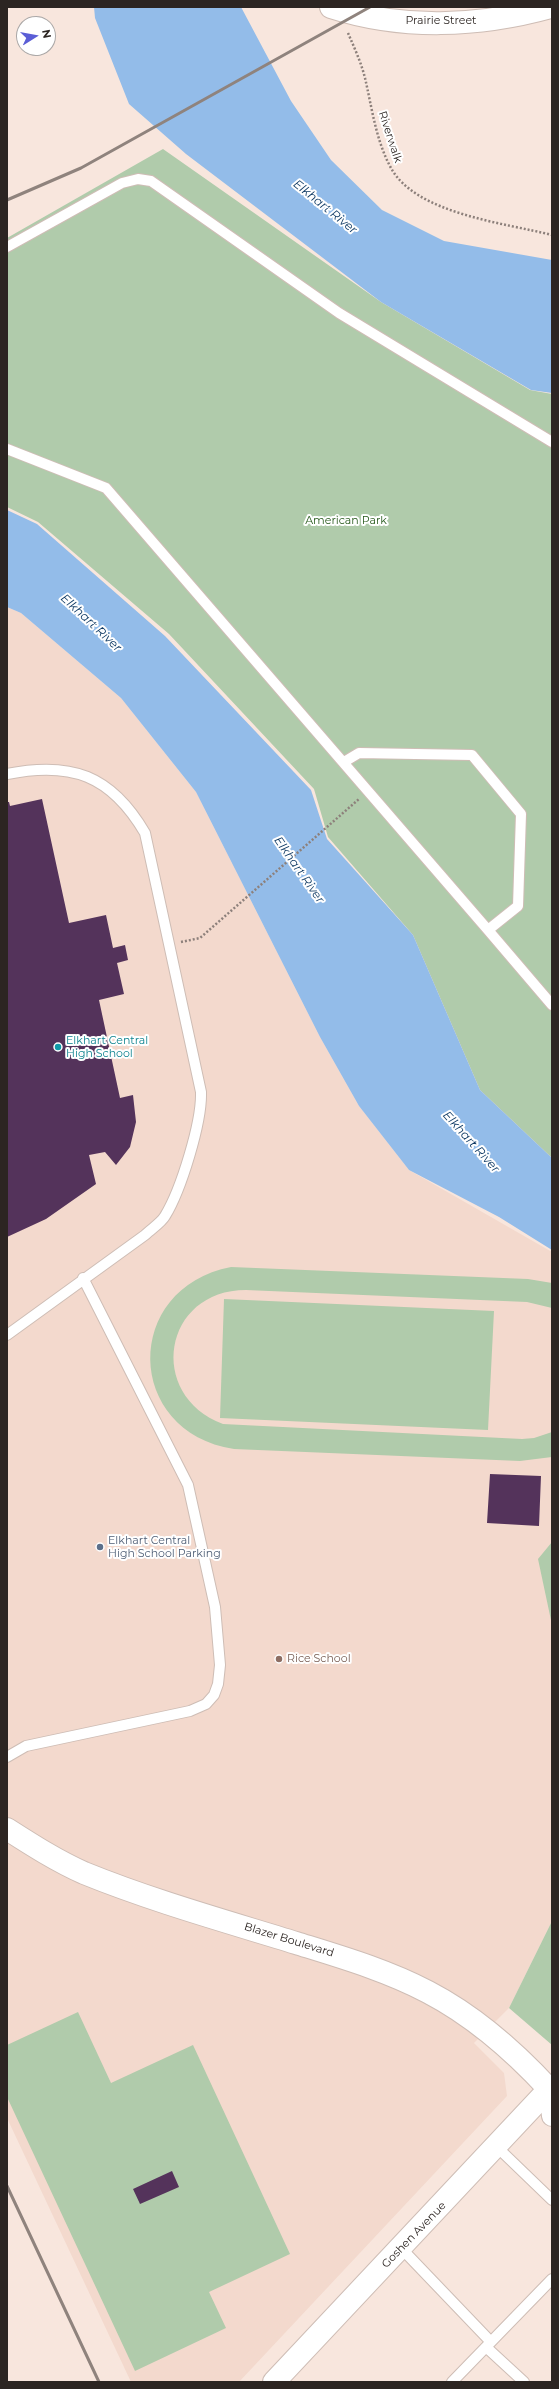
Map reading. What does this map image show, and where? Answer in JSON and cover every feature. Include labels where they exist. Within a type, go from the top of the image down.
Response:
[{"type":"main road","name":"Prairie Street","points":[[331,7],[356,15],[432,23],[480,22],[518,16],[551,7]]},
{"type":"main road","name":"Blazer Boulevard","points":[[7,1829],[50,1856],[83,1872],[155,1899],[345,1958],[384,1972],[429,1992],[462,2012],[499,2040],[551,2088]]},
{"type":"main road","name":"Goshen Avenue","points":[[274,2382],[551,2088]]},
{"type":"street","points":[[551,2088],[552,2116]]},
{"type":"lane","points":[[7,247],[122,183],[138,179],[151,181],[339,313],[552,442]]},
{"type":"lane","points":[[7,449],[106,488],[321,738],[344,762],[552,1005]]},
{"type":"lane","points":[[344,762],[359,752],[472,756],[521,814],[518,906],[488,930]]},
{"type":"lane","points":[[7,774],[48,768],[74,771],[97,782],[132,811],[145,833],[201,1092],[202,1108],[174,1198],[164,1217],[145,1235],[83,1278],[7,1335]]},
{"type":"lane","points":[[7,1757],[26,1746],[190,1710],[206,1704],[214,1695],[218,1684],[220,1665],[215,1607],[188,1486],[83,1278]]},
{"type":"lane","points":[[497,2147],[552,2200]]},
{"type":"lane","points":[[401,2248],[488,2345],[524,2382]]},
{"type":"lane","points":[[452,2382],[552,2279]]},
{"type":"path","name":"Riverwalk","points":[[348,32],[363,71],[385,155],[391,169],[401,183],[428,203],[446,210],[552,235]]},
{"type":"path","points":[[170,944],[200,938],[369,791]]},
{"type":"shaded area","name":"Elkhart Central High School","points":[[7,607],[21,613],[121,698],[196,792],[320,1037],[359,1106],[409,1170],[552,1252],[552,1921],[509,2008],[474,2043],[504,2073],[507,2096],[239,2382],[131,2382],[7,2118]]},
{"type":"green space","name":"American Park","points":[[163,149],[381,302],[530,390],[552,394],[552,1158],[480,1090],[413,935],[328,837],[314,789],[169,634],[38,522],[7,507],[7,238]]},
{"type":"green space","points":[[231,1267],[528,1279],[552,1283],[552,1308],[527,1302],[246,1290],[218,1295],[197,1307],[182,1325],[174,1346],[175,1369],[182,1391],[198,1410],[223,1424],[522,1439],[534,1438],[552,1432],[552,1457],[520,1461],[234,1449],[198,1437],[172,1416],[156,1389],[150,1360],[155,1329],[170,1302],[195,1280]]},
{"type":"green space","points":[[224,1299],[494,1311],[488,1430],[220,1418]]},
{"type":"green space","points":[[552,1542],[552,1625],[538,1559]]},
{"type":"green space","points":[[552,1921],[552,2045],[509,2008]]},
{"type":"green space","points":[[78,2012],[111,2083],[193,2045],[290,2254],[209,2292],[226,2328],[135,2371],[7,2097],[7,2045]]},
{"type":"water","name":"Elkhart River","points":[[94,7],[241,7],[291,101],[331,160],[382,210],[444,241],[552,260],[552,393],[531,390],[381,302],[186,154],[129,104],[95,18]]},
{"type":"water","name":"Elkhart River","points":[[7,510],[37,524],[165,636],[311,790],[327,839],[413,935],[480,1090],[552,1158],[552,1250],[499,1217],[409,1170],[359,1106],[320,1037],[196,792],[121,698],[21,613],[7,607]]},
{"type":"building","name":"Elkhart Central High School","points":[[42,799],[69,923],[106,915],[113,948],[125,945],[128,960],[117,963],[124,994],[99,1000],[120,1098],[133,1095],[136,1122],[130,1147],[116,1165],[105,1152],[89,1155],[96,1184],[46,1219],[7,1237],[7,802],[9,802],[10,806]]},
{"type":"building","points":[[490,1474],[541,1476],[539,1526],[487,1523]]},
{"type":"building","points":[[172,2171],[179,2187],[140,2204],[133,2189]]},
{"type":"railway","points":[[7,200],[81,168],[370,7]]},
{"type":"railway","points":[[7,2186],[99,2382]]},
{"type":"place","name":"Elkhart Central High School","points":[[58,1047]]},
{"type":"place","name":"Elkhart Central High School Parking","points":[[100,1547]]},
{"type":"place","name":"Rice School","points":[[279,1659]]}]
